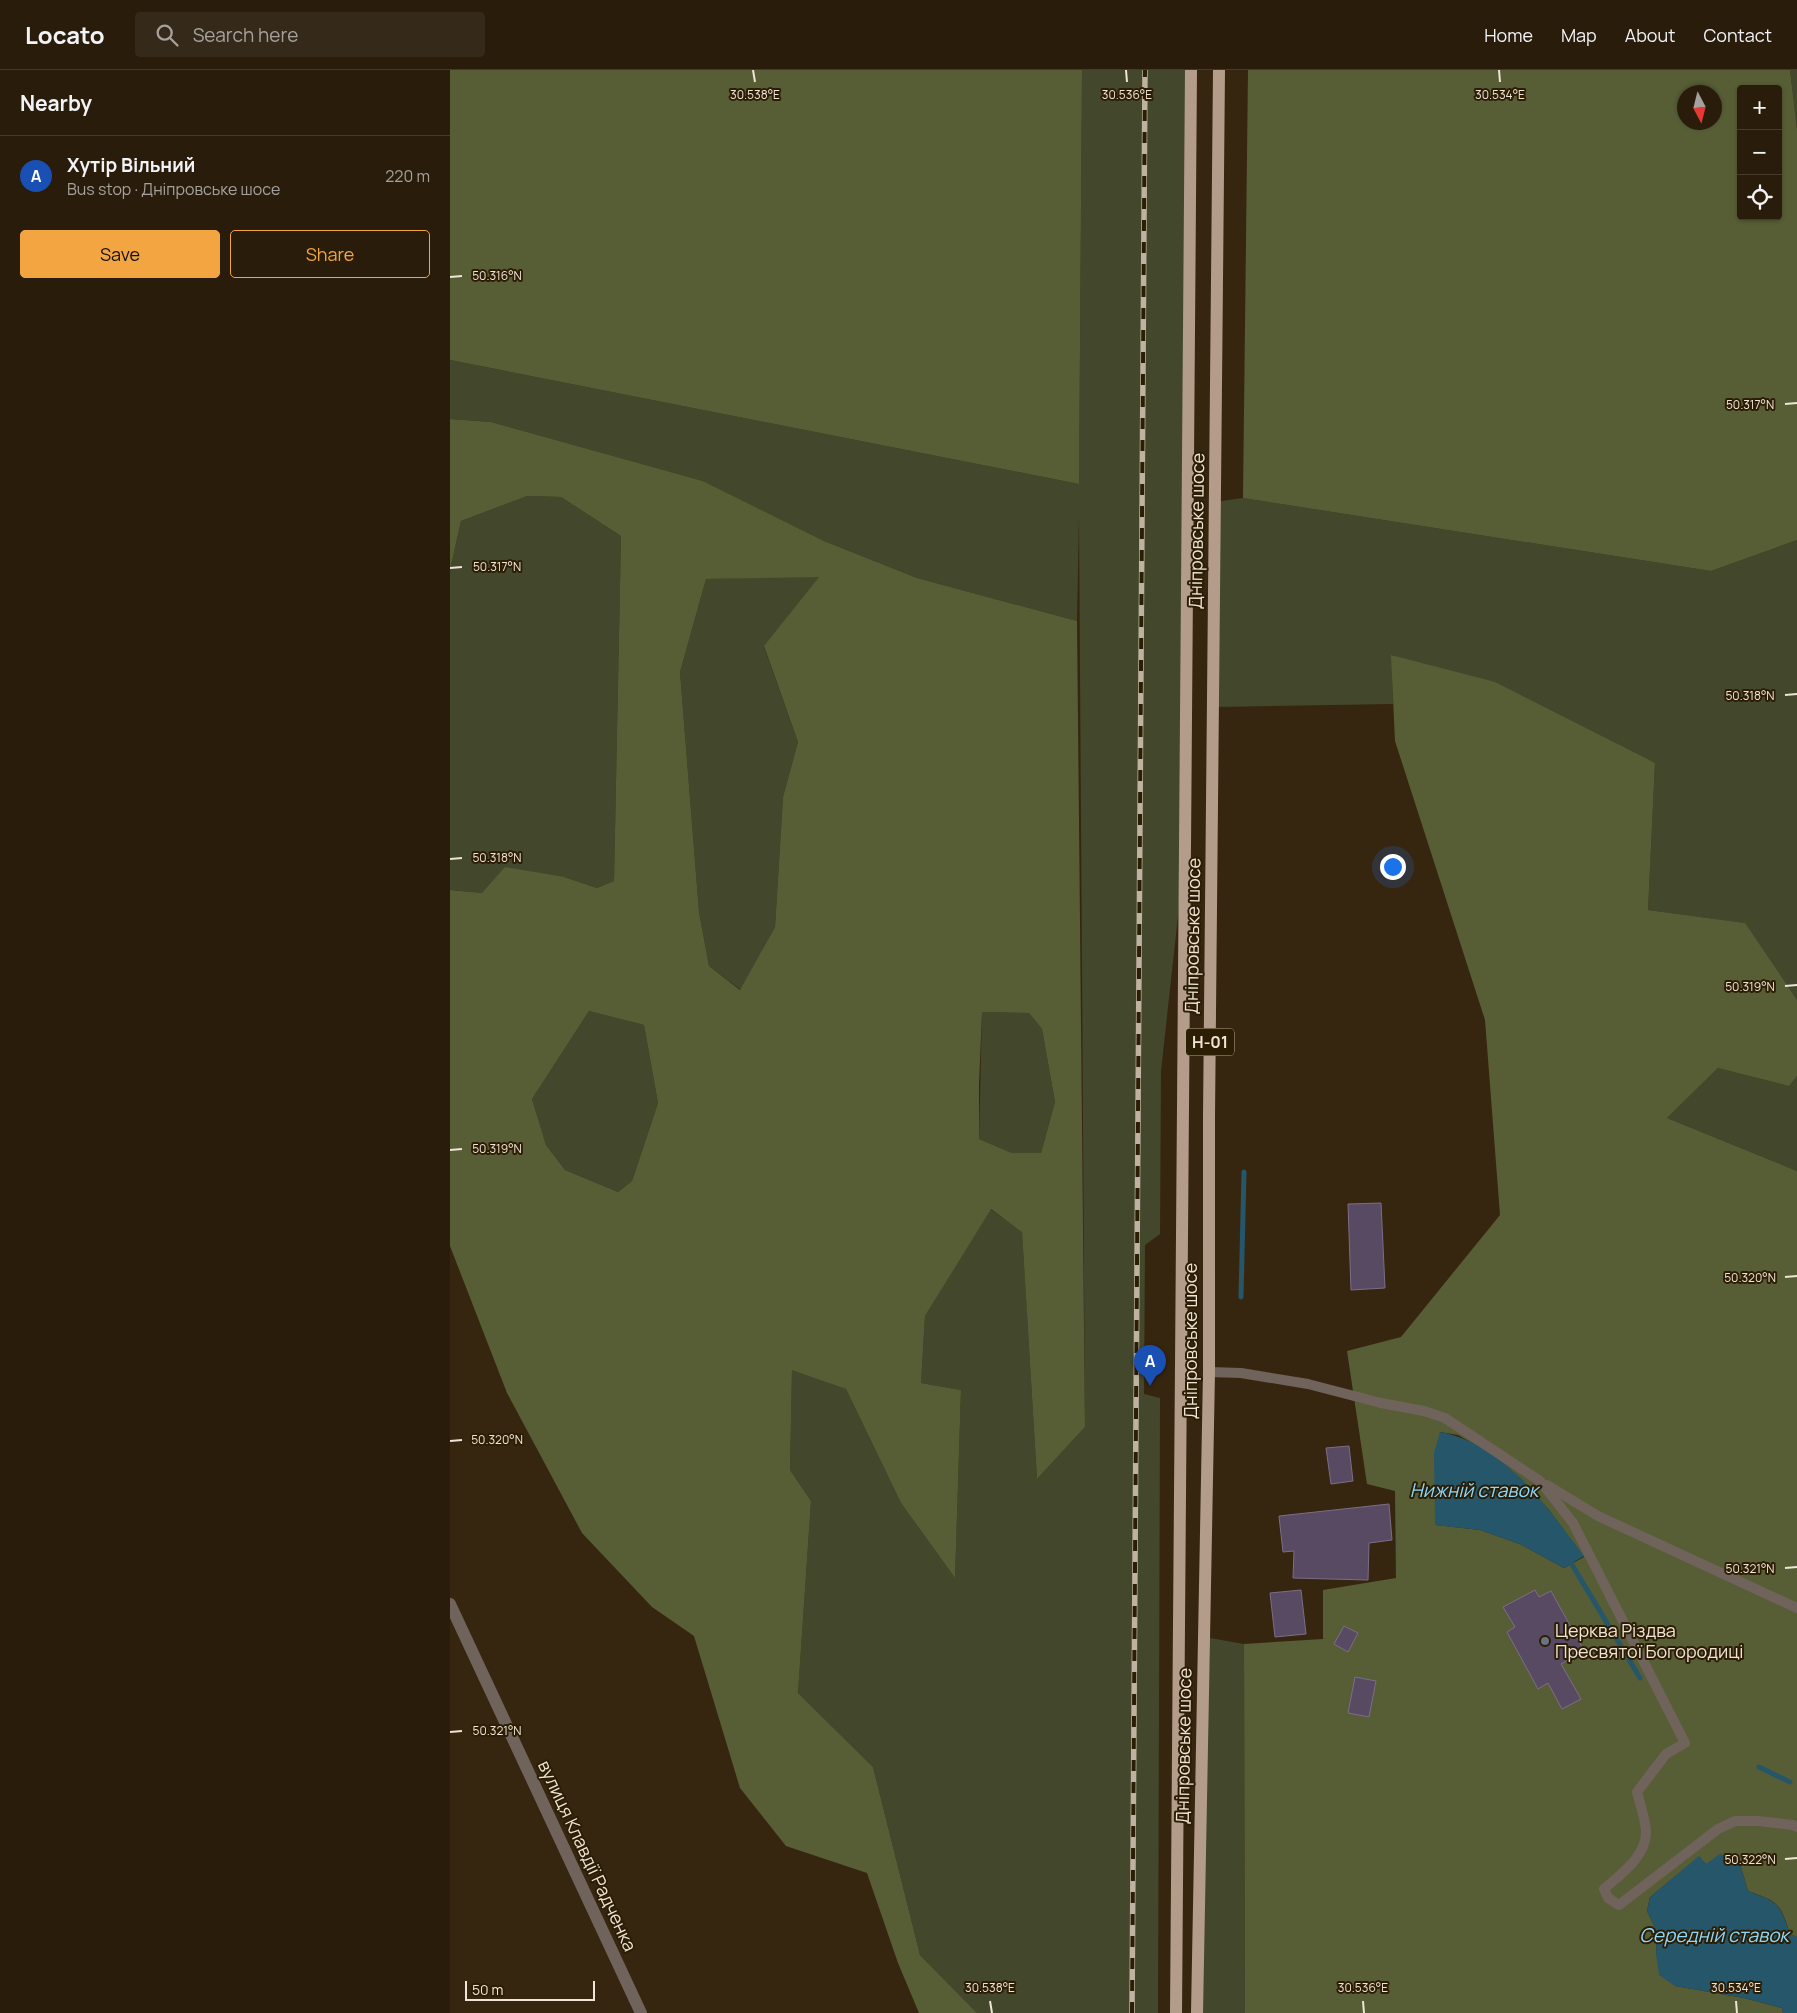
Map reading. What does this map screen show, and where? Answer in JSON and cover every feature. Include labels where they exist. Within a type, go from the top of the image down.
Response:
[{"type":"main road","name":"Дніпровське шосе","points":[[1176,2013],[1191,70]]},
{"type":"main road","name":"Дніпровське шосе","points":[[1197,2013],[1208,1372],[1219,70]]},
{"type":"street","name":"вулиця Клавдії Радченка","points":[[450,1604],[641,2013]]},
{"type":"lane","points":[[1208,1372],[1241,1372],[1308,1384],[1381,1403],[1424,1410],[1445,1418],[1540,1481],[1598,1516],[1797,1608]]},
{"type":"lane","points":[[1540,1481],[1573,1523],[1685,1743],[1666,1754],[1637,1792],[1646,1829],[1645,1843],[1631,1865],[1604,1889],[1608,1898],[1619,1905],[1718,1829],[1735,1821],[1758,1821],[1797,1827]]},
{"type":"green space","points":[[450,70],[1082,70],[1079,484],[450,360]]},
{"type":"green space","points":[[1082,70],[1191,70],[1184,861],[1161,1071],[1160,1234],[1145,1245],[1144,1394],[1160,1398],[1158,2013],[977,2013],[920,1955],[873,1767],[798,1693],[811,1501],[790,1470],[792,1369],[846,1389],[901,1503],[955,1578],[961,1390],[921,1383],[925,1316],[990,1209],[1022,1231],[1037,1479],[1085,1427],[1079,517],[1077,621],[917,578],[824,541],[703,481],[491,422],[450,419],[450,360],[1079,484]]},
{"type":"green space","points":[[1248,70],[1790,70],[1797,129],[1797,540],[1711,571],[1243,498]]},
{"type":"green space","points":[[1790,70],[1797,70],[1797,129]]},
{"type":"green space","points":[[450,419],[491,422],[703,481],[824,541],[917,578],[1077,621],[1085,1427],[1037,1479],[1022,1232],[991,1209],[925,1316],[921,1383],[961,1390],[955,1578],[901,1503],[846,1389],[792,1370],[790,1470],[811,1501],[798,1693],[873,1767],[920,1955],[977,2013],[919,2013],[898,1963],[867,1873],[786,1846],[740,1788],[694,1636],[652,1607],[582,1533],[507,1393],[450,1246],[450,890],[482,893],[505,867],[564,877],[597,888],[614,881],[621,536],[561,497],[527,496],[461,521],[450,570]],"holes":[[[819,577],[764,646],[798,742],[783,797],[775,927],[740,990],[709,966],[699,912],[680,672],[706,579]],[[589,1011],[644,1025],[658,1103],[632,1181],[618,1192],[565,1170],[546,1145],[532,1099]],[[982,1012],[1029,1013],[1042,1029],[1055,1102],[1041,1153],[1012,1153],[979,1139]]]},
{"type":"green space","points":[[527,496],[561,497],[621,536],[614,881],[597,888],[564,877],[482,893],[450,890],[450,570],[461,521]]},
{"type":"green space","points":[[1243,498],[1711,571],[1797,540],[1797,1000],[1744,923],[1648,910],[1655,763],[1392,655],[1393,704],[1213,707],[1215,502]]},
{"type":"green space","points":[[820,576],[764,647],[798,742],[783,797],[775,927],[741,990],[709,966],[699,912],[680,672],[706,579]]},
{"type":"green space","points":[[1391,655],[1495,682],[1655,763],[1648,910],[1745,923],[1797,1000],[1797,1076],[1789,1086],[1718,1068],[1667,1118],[1797,1171],[1797,1937],[1790,1934],[1784,1916],[1777,1905],[1766,1898],[1748,1891],[1739,1861],[1706,1864],[1699,1857],[1650,1897],[1647,1911],[1657,1932],[1656,1954],[1675,1986],[1744,1998],[1782,2008],[1783,2013],[1245,2013],[1244,1644],[1323,1639],[1323,1590],[1396,1578],[1395,1491],[1367,1484],[1347,1351],[1401,1337],[1500,1215],[1485,1020],[1395,741]],"holes":[[[1440,1432],[1458,1435],[1493,1455],[1520,1478],[1549,1510],[1584,1557],[1564,1568],[1520,1544],[1480,1530],[1436,1525]]]},
{"type":"green space","points":[[589,1011],[644,1025],[658,1103],[632,1181],[618,1192],[565,1170],[546,1145],[532,1099]]},
{"type":"green space","points":[[982,1012],[1029,1013],[1042,1029],[1055,1102],[1041,1153],[1012,1153],[979,1139]]},
{"type":"green space","points":[[1718,1068],[1789,1086],[1797,1076],[1797,1171],[1667,1118]]},
{"type":"green space","points":[[1204,1637],[1244,1644],[1245,2013],[1197,2013]]},
{"type":"water","name":"Нижній ставок","points":[[1440,1432],[1463,1439],[1485,1450],[1504,1464],[1539,1498],[1584,1556],[1564,1568],[1520,1544],[1480,1530],[1435,1525],[1434,1453]]},
{"type":"water","name":"Середній ставок","points":[[1720,1854],[1739,1861],[1748,1891],[1772,1901],[1780,1909],[1790,1934],[1797,1937],[1797,2013],[1783,2013],[1782,2008],[1744,1998],[1675,1986],[1659,1975],[1656,1954],[1657,1932],[1647,1911],[1650,1897],[1699,1856],[1706,1864]]},
{"type":"building","points":[[1381,1203],[1385,1288],[1351,1290],[1348,1204]]},
{"type":"building","points":[[1349,1446],[1353,1481],[1331,1484],[1326,1448]]},
{"type":"building","points":[[1389,1504],[1392,1540],[1369,1543],[1368,1580],[1293,1578],[1294,1551],[1283,1552],[1279,1516]]},
{"type":"building","points":[[1301,1590],[1306,1634],[1275,1637],[1270,1593]]},
{"type":"building","name":"Церква Різдва Пресвятої Богородиці","points":[[1535,1590],[1539,1597],[1551,1591],[1584,1651],[1561,1664],[1581,1699],[1562,1709],[1548,1683],[1538,1689],[1507,1632],[1515,1627],[1503,1607]]},
{"type":"building","points":[[1344,1626],[1358,1633],[1348,1652],[1334,1644]]},
{"type":"building","points":[[1355,1677],[1376,1681],[1369,1717],[1348,1713]]},
{"type":"waterway","points":[[1241,1297],[1244,1172]]},
{"type":"waterway","points":[[1571,1563],[1640,1678]]},
{"type":"waterway","points":[[1759,1767],[1790,1782]]},
{"type":"railway","points":[[1132,2013],[1145,70]]},
{"type":"place","name":"Хутір Вільний","points":[[1150,1386]]},
{"type":"place","name":"Церква Різдва Пресвятої Богородиці","points":[[1545,1641]]}]
